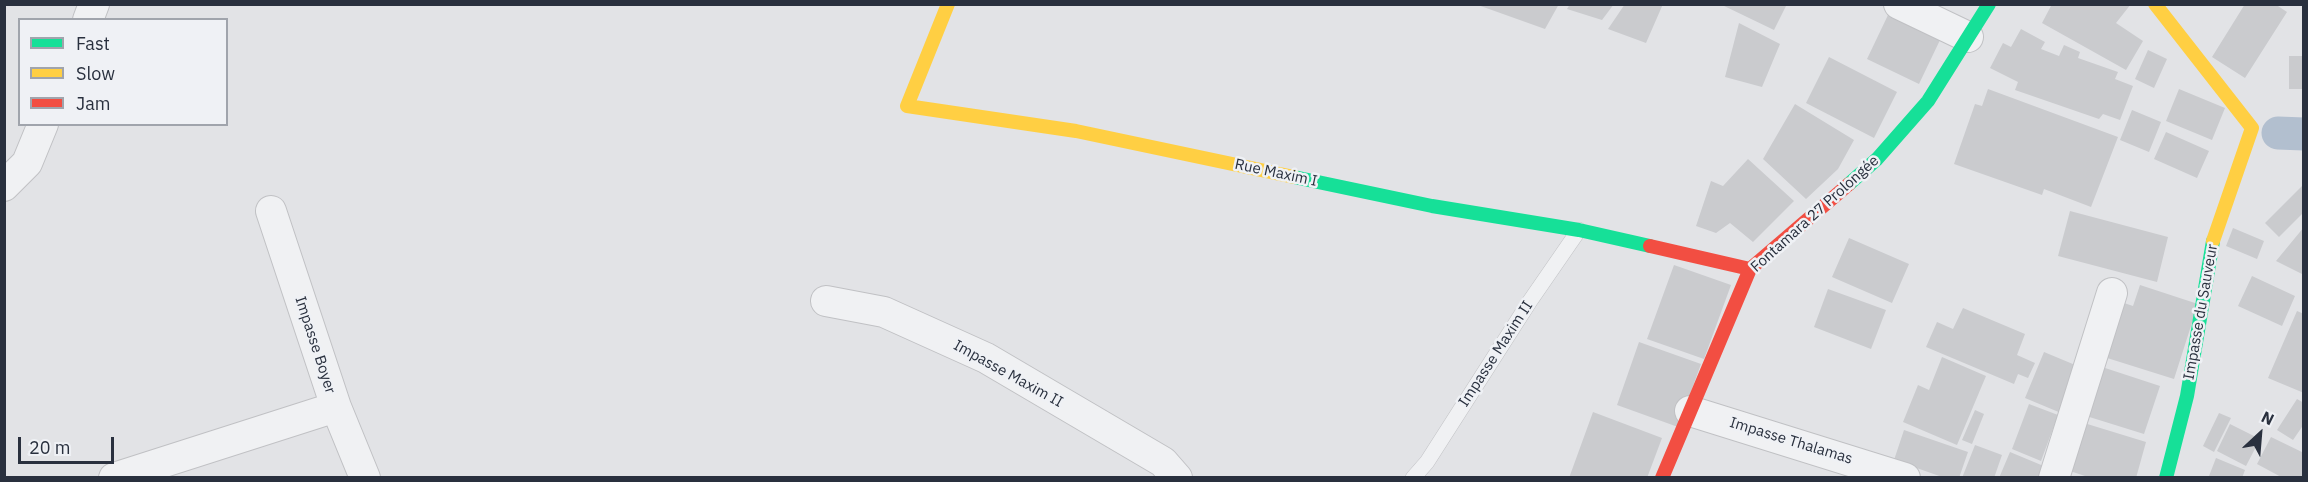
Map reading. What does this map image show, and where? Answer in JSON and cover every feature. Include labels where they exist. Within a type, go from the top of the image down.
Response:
[{"type":"street","name":"Rue Maxim I","points":[[948,4],[907,106],[1076,131],[1432,206],[1578,230],[1750,269]]},
{"type":"street","points":[[1899,4],[1968,37]]},
{"type":"street","name":"Fontamara 27 Prolongée","points":[[1662,477],[1750,269],[1877,159],[1928,101],[1989,4]]},
{"type":"street","name":"Impasse du Sauveur","points":[[2155,4],[2252,128],[2211,248],[2187,396],[2166,477]]},
{"type":"street","points":[[4,186],[27,163],[42,126]]},
{"type":"street","name":"Impasse Boyer","points":[[271,211],[336,407],[365,477]]},
{"type":"street","points":[[2054,477],[2112,293]]},
{"type":"street","name":"Impasse Maxim II","points":[[826,301],[884,312],[986,358],[1163,462],[1177,477]]},
{"type":"street","points":[[114,477],[336,407]]},
{"type":"street","name":"Impasse Thalamas","points":[[1690,411],[1895,476]]},
{"type":"lane","name":"Impasse Maxim II","points":[[1413,477],[1427,462],[1578,230]]},
{"type":"building","points":[[1475,4],[1559,4],[1545,29]]},
{"type":"building","points":[[1570,4],[1614,4],[1602,20],[1567,9]]},
{"type":"building","points":[[1625,4],[1663,4],[1646,43],[1608,29]]},
{"type":"building","points":[[1720,4],[1787,4],[1774,30]]},
{"type":"building","points":[[2052,4],[2131,4],[2116,23],[2143,41],[2126,70],[2042,23]]},
{"type":"building","points":[[2245,4],[2275,4],[2287,12],[2245,78],[2212,57]]},
{"type":"building","points":[[1888,15],[1940,40],[1919,84],[1867,59]]},
{"type":"building","points":[[1739,23],[1780,44],[1762,87],[1725,77]]},
{"type":"building","points":[[2021,29],[2045,42],[2041,49],[2059,56],[2064,45],[2080,52],[2078,58],[2118,72],[2115,79],[2133,86],[2120,120],[2103,114],[2099,119],[2015,90],[2018,82],[1990,68],[2003,43],[2011,47]]},
{"type":"building","points":[[2148,50],[2167,59],[2154,88],[2135,79]]},
{"type":"building","points":[[2289,56],[2304,56],[2304,89],[2289,89]]},
{"type":"building","points":[[1829,57],[1897,92],[1874,138],[1806,103]]},
{"type":"building","points":[[1988,89],[2118,137],[2091,207],[2044,189],[2042,195],[1954,164],[1975,104],[1982,106]]},
{"type":"building","points":[[2179,89],[2225,108],[2212,140],[2166,121]]},
{"type":"building","points":[[1795,104],[1854,140],[1838,169],[1806,199],[1763,159]]},
{"type":"building","points":[[2132,110],[2161,122],[2149,152],[2120,140]]},
{"type":"building","points":[[2166,132],[2209,151],[2197,178],[2154,159]]},
{"type":"building","points":[[1748,159],[1794,201],[1753,242],[1730,223],[1716,233],[1696,226],[1711,181],[1723,186]]},
{"type":"building","points":[[2304,184],[2304,212],[2279,237],[2265,223]]},
{"type":"building","points":[[2070,211],[2168,237],[2157,282],[2058,256]]},
{"type":"building","points":[[2304,227],[2304,275],[2276,261]]},
{"type":"building","points":[[2233,228],[2264,241],[2257,259],[2226,246]]},
{"type":"building","points":[[1849,238],[1909,264],[1892,303],[1832,277]]},
{"type":"building","points":[[1674,265],[1731,285],[1704,359],[1647,339]]},
{"type":"building","points":[[2252,276],[2295,296],[2282,326],[2238,306]]},
{"type":"building","points":[[2140,285],[2198,304],[2174,379],[2104,357],[2121,302],[2133,306]]},
{"type":"building","points":[[1828,289],[1886,310],[1871,349],[1814,327]]},
{"type":"building","points":[[1963,308],[2025,334],[2017,355],[2035,363],[2028,378],[2018,374],[2014,384],[1926,347],[1937,322],[1953,329]]},
{"type":"building","points":[[2297,311],[2304,314],[2304,393],[2268,378]]},
{"type":"building","points":[[1639,342],[1701,364],[1678,427],[1617,405]]},
{"type":"building","points":[[2044,352],[2080,367],[2061,413],[2025,398]]},
{"type":"building","points":[[1942,357],[1986,376],[1957,445],[1903,422],[1918,385],[1929,390]]},
{"type":"building","points":[[2099,366],[2160,386],[2144,434],[2083,415]]},
{"type":"building","points":[[2297,399],[2304,403],[2304,424],[2293,440],[2277,430]]},
{"type":"building","points":[[2029,404],[2058,415],[2041,461],[2012,449]]},
{"type":"building","points":[[1975,410],[1984,414],[1972,444],[1962,440]]},
{"type":"building","points":[[1593,412],[1662,438],[1647,478],[1569,478]]},
{"type":"building","points":[[2219,413],[2231,418],[2214,452],[2203,446]]},
{"type":"building","points":[[2084,423],[2146,442],[2136,478],[2091,478],[2070,471]]},
{"type":"building","points":[[2230,424],[2260,439],[2246,466],[2217,451]]},
{"type":"building","points":[[1904,430],[1968,452],[1959,478],[1945,478],[1894,460]]},
{"type":"building","points":[[2271,437],[2304,453],[2304,478],[2283,478],[2257,464]]},
{"type":"building","points":[[1975,445],[2002,455],[1994,478],[1962,478]]},
{"type":"building","points":[[2010,452],[2046,467],[2041,478],[1999,478]]},
{"type":"building","points":[[2216,458],[2245,470],[2242,478],[2209,476]]},
{"type":"waterway","points":[[2278,133],[2304,134]]},
{"type":"traffic: fast","points":[[1849,184],[1877,159],[1928,101],[1989,4]]},
{"type":"traffic: fast","points":[[1294,177],[1432,206],[1579,230],[1650,246]]},
{"type":"traffic: fast","points":[[2166,478],[2187,396],[2213,241]]},
{"type":"traffic: slow","points":[[948,4],[907,106],[1076,131],[1294,177]]},
{"type":"traffic: slow","points":[[2155,4],[2252,128],[2213,241]]},
{"type":"traffic: jam","points":[[1662,478],[1750,269],[1849,184]]},
{"type":"traffic: jam","points":[[1650,246],[1750,269]]}]
